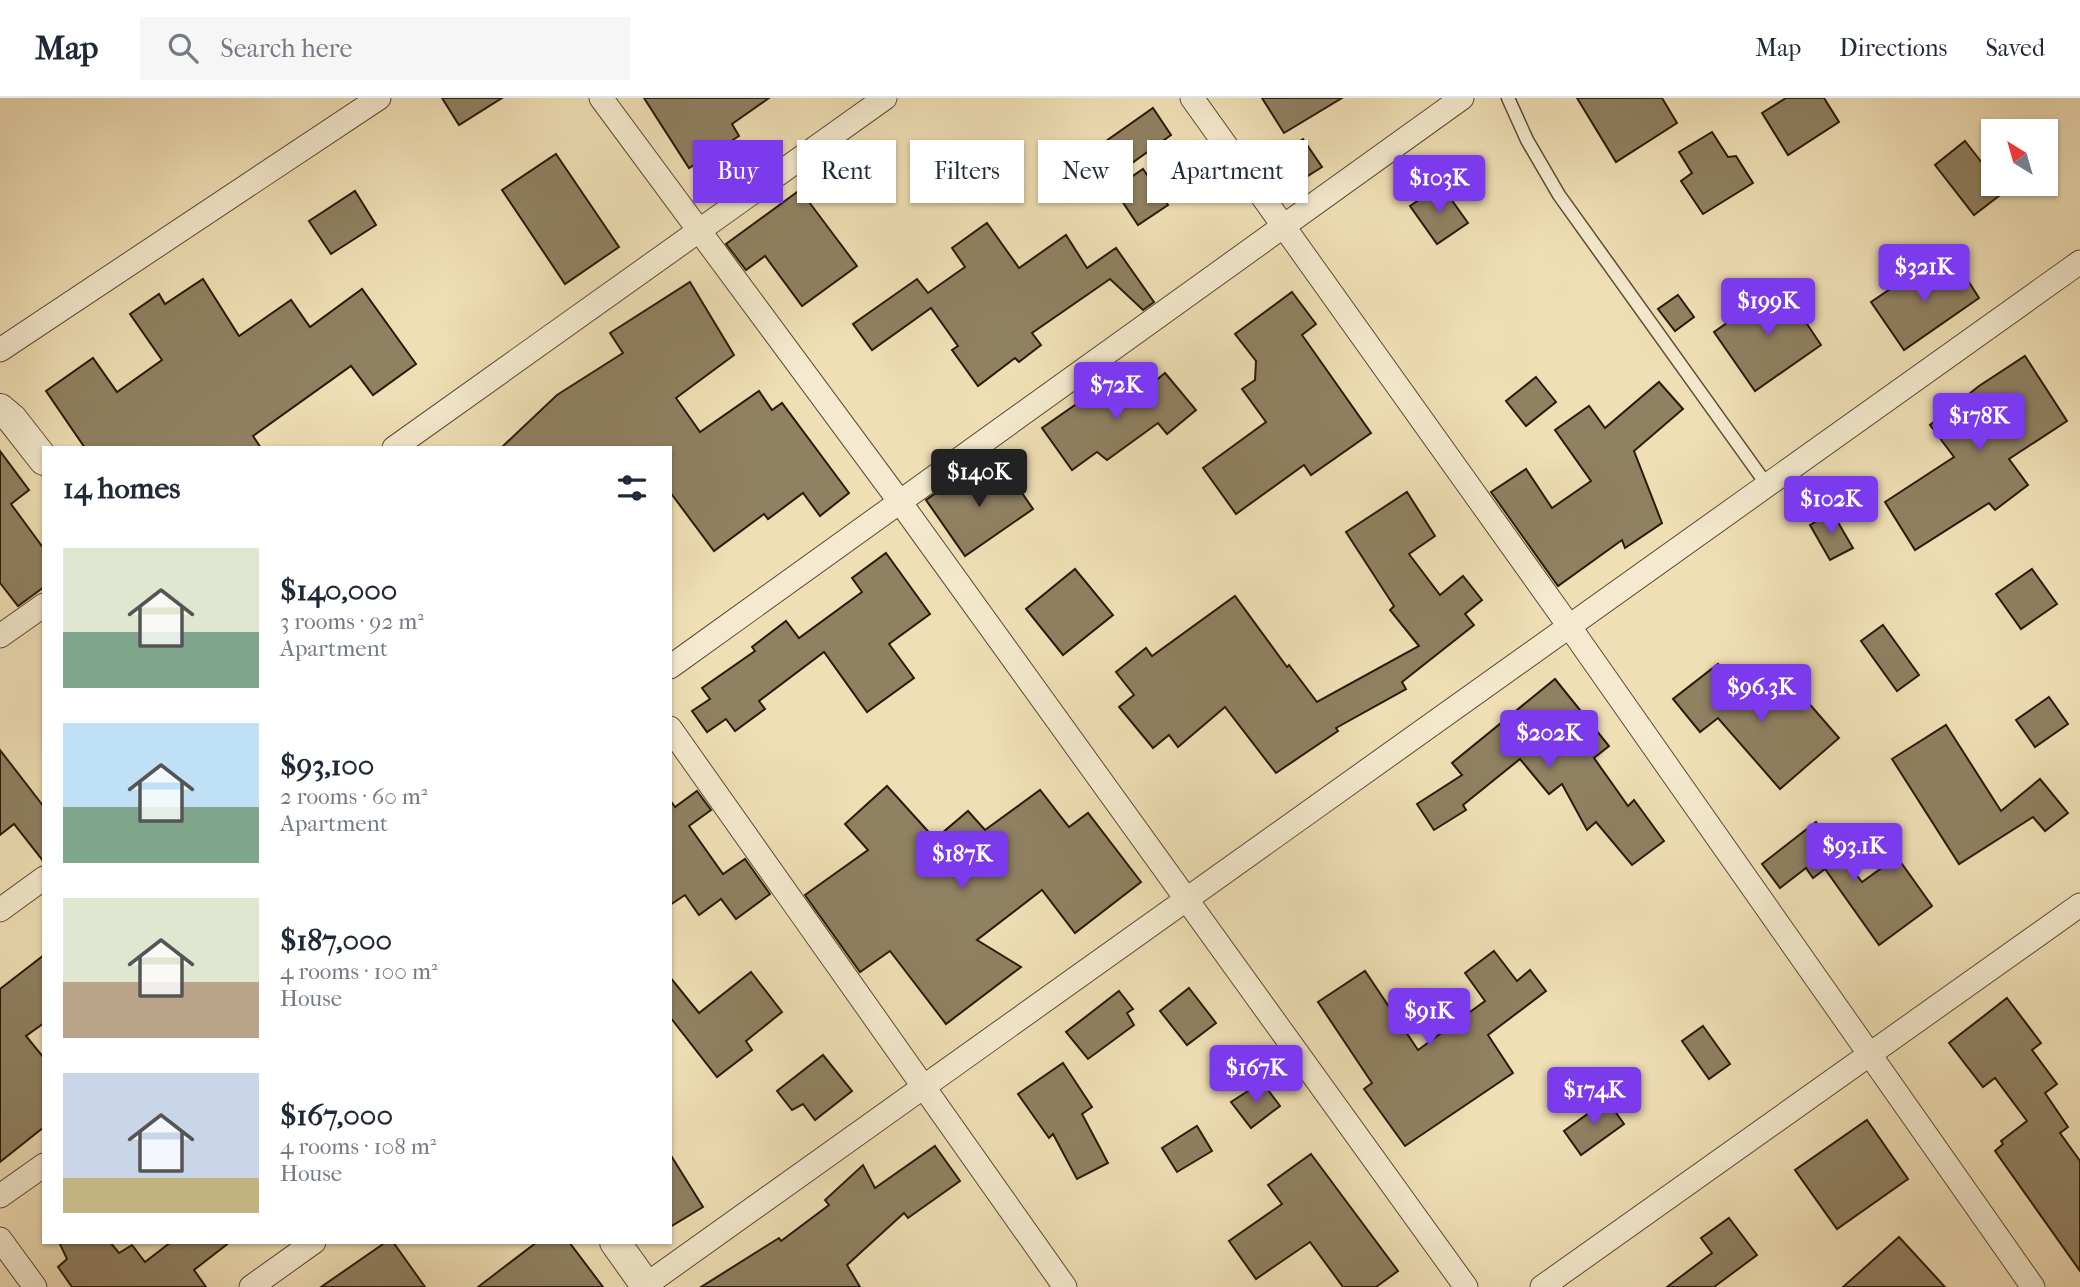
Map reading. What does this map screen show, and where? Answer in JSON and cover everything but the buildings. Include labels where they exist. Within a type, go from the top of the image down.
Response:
[{"type":"street","points":[[0,350],[379,98]]},
{"type":"street","points":[[601,98],[900,502],[1466,1287]]},
{"type":"street","points":[[397,446],[701,232],[885,98]]},
{"type":"street","points":[[1192,98],[1569,626],[2034,1287]]},
{"type":"street","points":[[672,666],[1462,98]]},
{"type":"street","points":[[616,1244],[645,1286],[2080,262]]},
{"type":"street","points":[[0,409],[12,419],[42,457]]},
{"type":"street","points":[[0,636],[42,606]]},
{"type":"street","points":[[672,731],[1065,1287]]},
{"type":"street","points":[[0,910],[42,879]]},
{"type":"street","points":[[1542,1287],[2080,905]]},
{"type":"street","points":[[0,1196],[42,1166]]},
{"type":"street","points":[[0,1239],[35,1287]]},
{"type":"street","points":[[251,1287],[311,1244]]},
{"type":"lane","points":[[1508,98],[1541,166],[1559,195],[1767,485]]}]
